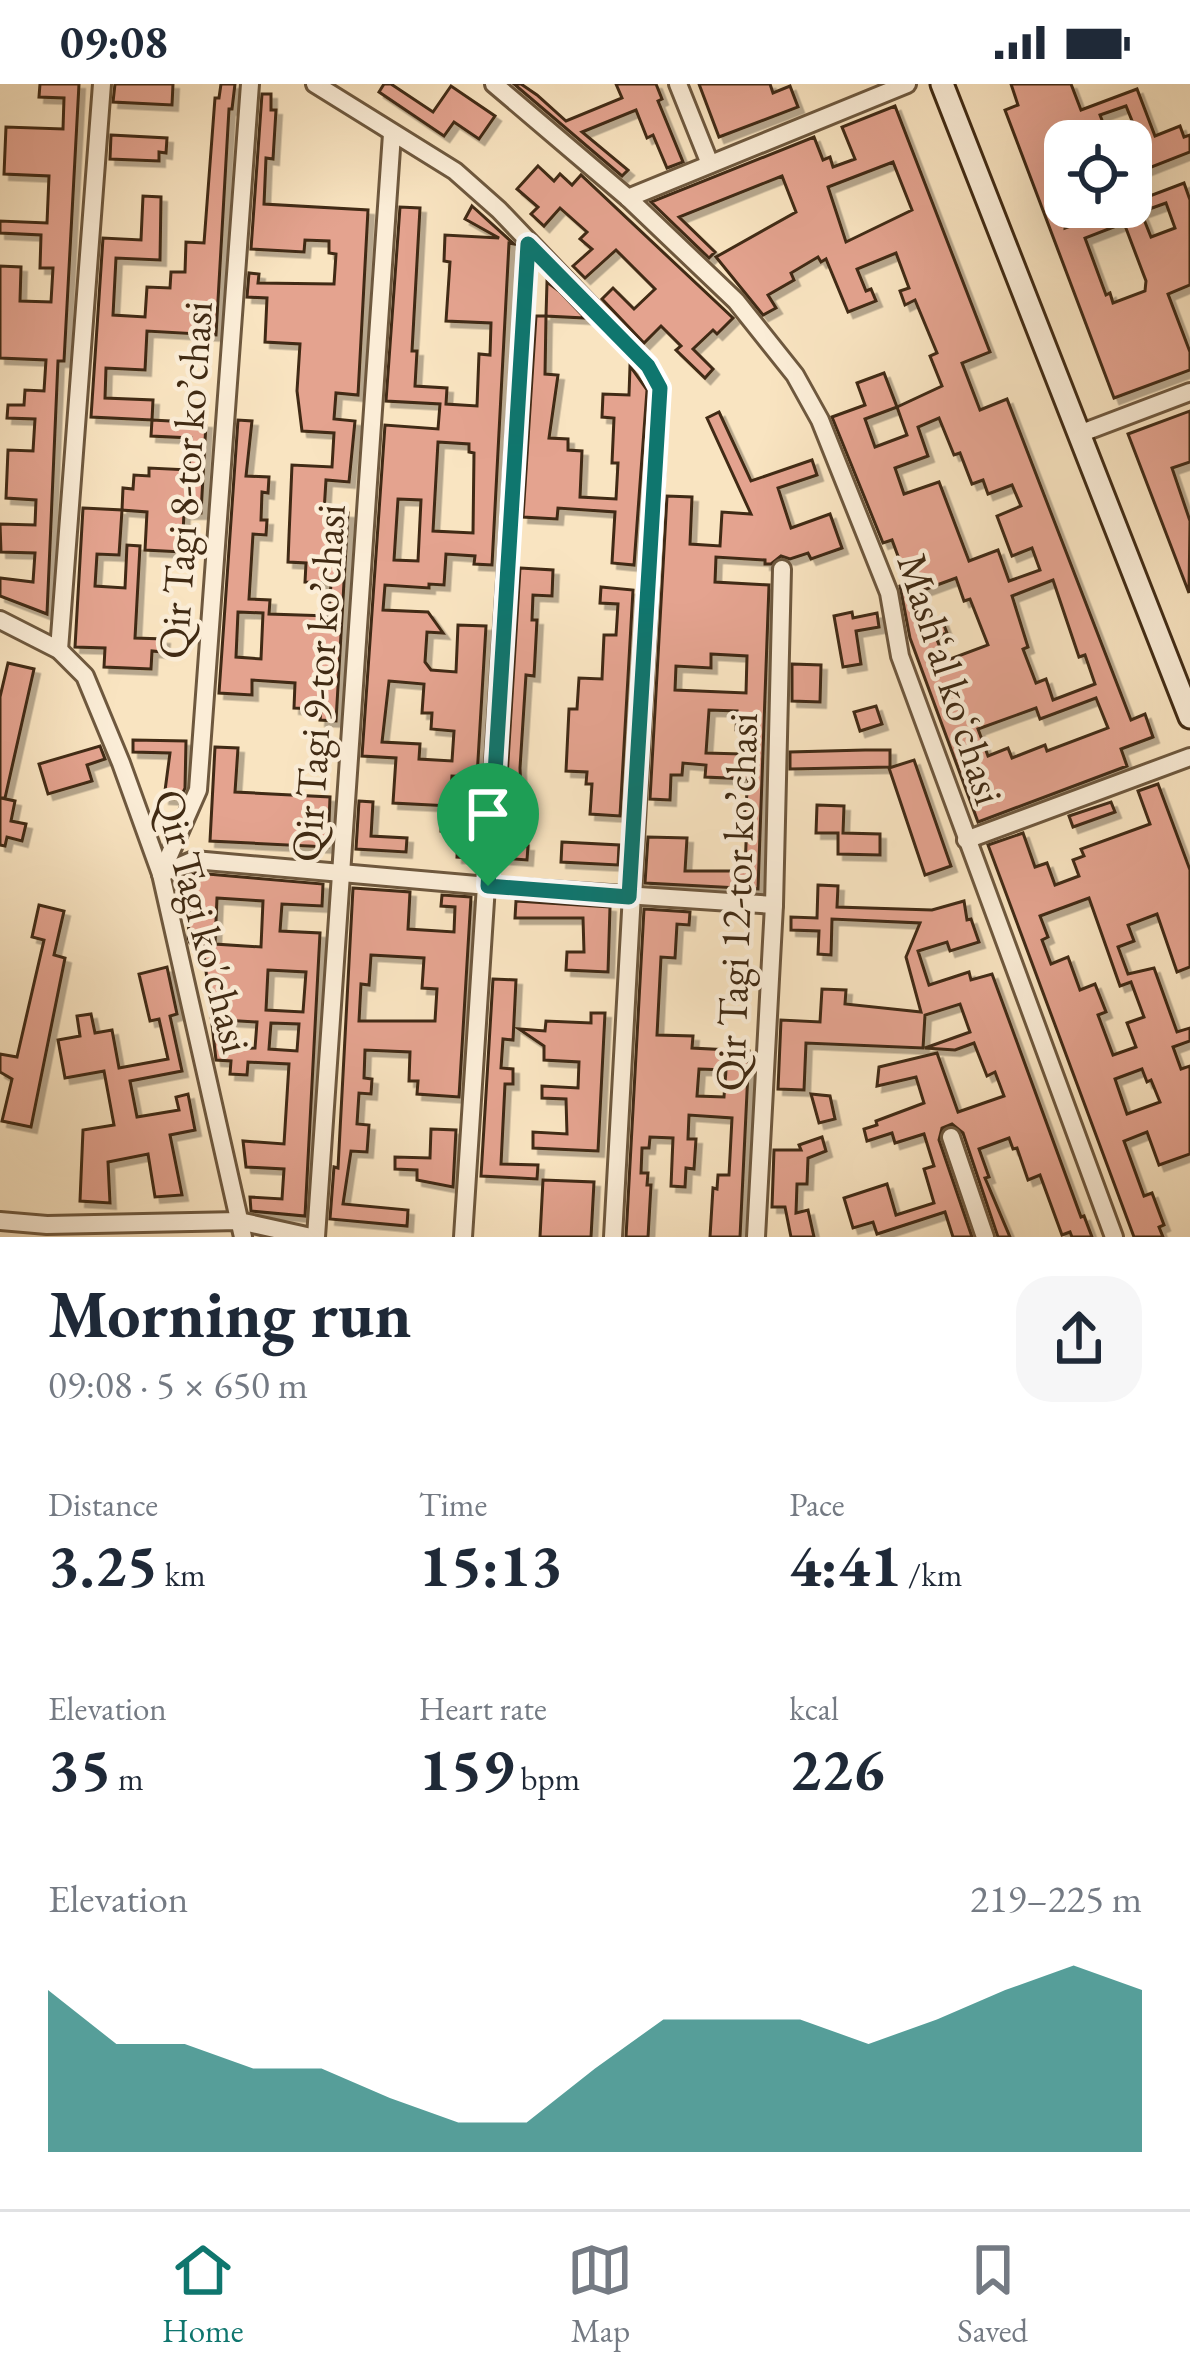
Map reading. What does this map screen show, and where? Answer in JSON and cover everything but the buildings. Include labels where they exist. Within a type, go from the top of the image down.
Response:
[{"type":"main road","points":[[942,84],[1190,717]]},
{"type":"street","points":[[58,650],[102,84]]},
{"type":"street","name":"Qir Tagi 8-tor koʼchasi","points":[[161,874],[198,790],[250,84]]},
{"type":"street","points":[[315,84],[455,171],[499,210],[648,366],[660,388],[613,1237]]},
{"type":"street","name":"Mashʻal koʻchasi","points":[[494,84],[628,198],[736,301],[795,375],[820,420],[889,593],[900,656],[1114,1237]]},
{"type":"street","points":[[678,84],[710,164]]},
{"type":"street","points":[[628,198],[907,84]]},
{"type":"street","name":"Qir Tagi 9-tor koʼchasi","points":[[314,1237],[392,134]]},
{"type":"street","points":[[463,1237],[528,244]]},
{"type":"street","points":[[1079,434],[1190,392]]},
{"type":"street","name":"Qir Tagi 12-tor koʼchasi","points":[[756,1237],[774,905],[782,569]]},
{"type":"street","name":"Qir Tagi ko'chasi","points":[[0,620],[58,650],[85,676],[161,874],[241,1229]]},
{"type":"street","points":[[966,840],[1190,757]]},
{"type":"street","points":[[161,874],[194,860],[774,905]]},
{"type":"street","points":[[951,1137],[985,1237]]},
{"type":"street","points":[[0,1221],[149,1230],[241,1229],[314,1237]]},
{"type":"route","points":[[528,244],[648,366],[660,388],[661,411],[629,897],[488,886],[528,244]]}]
